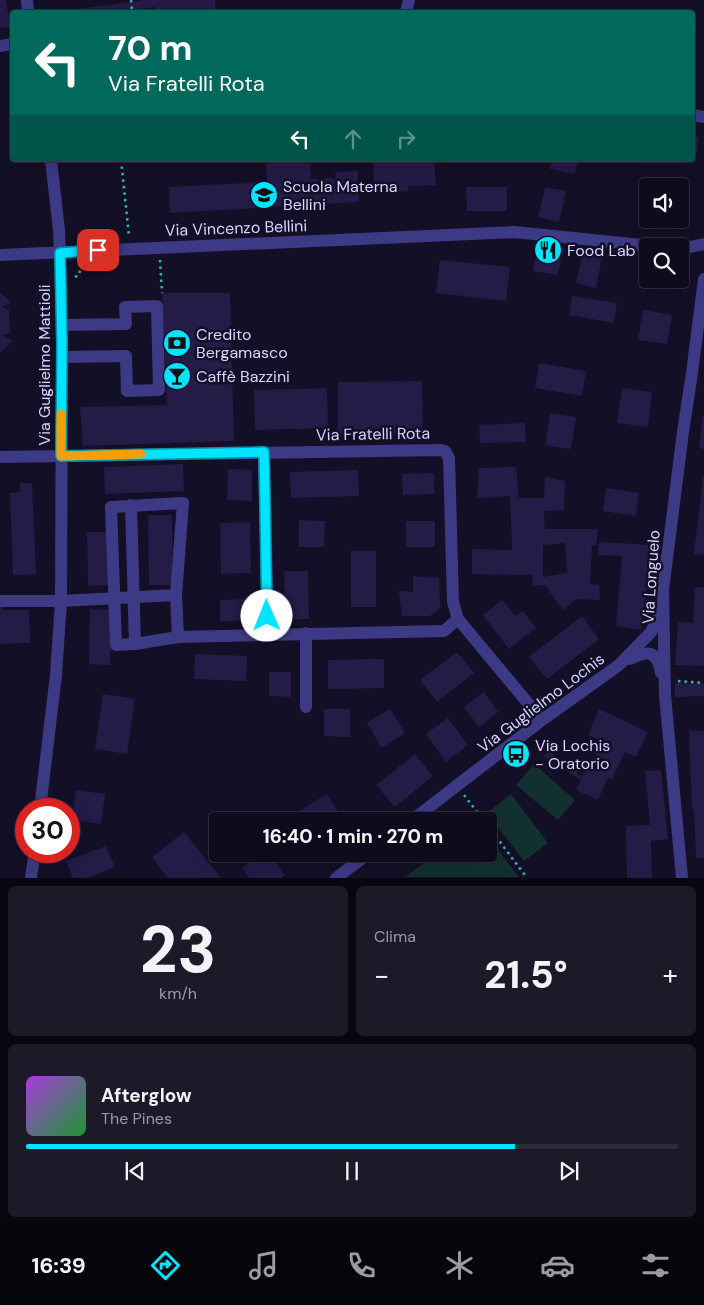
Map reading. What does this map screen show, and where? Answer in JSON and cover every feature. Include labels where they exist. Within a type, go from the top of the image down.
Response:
[{"type":"street","name":"Via Guglielmo Mattioli","points":[[41,798],[56,676],[62,601],[60,253],[51,162]]},
{"type":"street","name":"Via Vincenzo Bellini","points":[[0,255],[514,232],[639,245]]},
{"type":"street","points":[[689,247],[704,244]]},
{"type":"street","name":"Via Longuelo","points":[[682,878],[665,695],[663,590],[704,279]]},
{"type":"street","points":[[61,325],[126,324],[125,307],[157,306],[158,390],[127,390],[126,356],[62,357]]},
{"type":"street","name":"Via Fratelli Rota","points":[[0,457],[445,451],[449,458],[453,602],[458,619],[542,720]]},
{"type":"street","points":[[264,452],[268,634]]},
{"type":"street","points":[[178,637],[176,595],[183,503],[112,507],[116,645],[178,637],[444,631],[458,619]]},
{"type":"street","points":[[131,505],[135,644]]},
{"type":"street","name":"Via Guglielmo Lochis","points":[[423,812],[542,720],[619,665],[651,632],[656,621],[663,590]]},
{"type":"street","points":[[0,601],[62,601],[176,595]]},
{"type":"street","points":[[306,633],[306,708]]},
{"type":"street","points":[[619,665],[642,653],[656,657],[665,695]]},
{"type":"street","points":[[336,878],[357,862]]},
{"type":"street","points":[[32,878],[34,863]]},
{"type":"path","points":[[122,162],[131,249]]},
{"type":"path","points":[[160,248],[162,293]]},
{"type":"path","points":[[457,786],[477,812]]},
{"type":"path","points":[[497,838],[527,878]]},
{"type":"green space","points":[[534,764],[575,800],[558,820],[516,785]]},
{"type":"green space","points":[[511,794],[548,843],[524,861],[497,826],[497,812],[488,812]]},
{"type":"green space","points":[[497,849],[519,877],[405,877],[425,862],[497,862]]},
{"type":"building","points":[[0,0],[6,0],[10,27],[0,28]]},
{"type":"building","points":[[143,0],[215,0],[216,10],[155,10],[155,7],[131,10],[71,10]]},
{"type":"building","points":[[695,136],[699,137],[695,163],[690,162],[695,162]]},
{"type":"building","name":"Scuola Materna Bellini","points":[[266,162],[310,162],[311,179],[336,178],[335,172],[358,171],[359,202],[170,213],[169,187],[267,182]]},
{"type":"building","name":"Scuola Materna Bellini","points":[[373,162],[434,162],[436,185],[408,186],[408,191],[375,193]]},
{"type":"building","points":[[552,162],[578,162],[575,174],[550,169]]},
{"type":"building","points":[[466,187],[507,187],[507,211],[467,211]]},
{"type":"building","points":[[545,187],[566,191],[559,222],[538,217]]},
{"type":"building","points":[[538,244],[563,248],[558,275],[533,271]]},
{"type":"building","points":[[583,253],[602,257],[596,288],[576,283]]},
{"type":"building","points":[[440,260],[510,267],[506,301],[436,293]]},
{"type":"building","points":[[0,292],[12,303],[1,307],[9,310],[10,333],[2,335],[13,341],[0,353]]},
{"type":"building","points":[[162,293],[230,293],[234,441],[83,446],[80,407],[167,405]]},
{"type":"building","points":[[572,296],[617,303],[614,323],[569,315]]},
{"type":"building","points":[[643,310],[672,315],[667,344],[638,340]]},
{"type":"building","points":[[539,363],[586,371],[582,396],[535,388]]},
{"type":"building","points":[[422,381],[423,433],[338,434],[338,382]]},
{"type":"building","points":[[327,388],[328,428],[255,430],[254,390]]},
{"type":"building","points":[[622,388],[652,392],[648,427],[617,423]]},
{"type":"building","points":[[550,413],[576,417],[571,449],[545,445]]},
{"type":"building","points":[[704,416],[704,449],[699,448]]},
{"type":"building","points":[[525,423],[526,442],[480,443],[479,425]]},
{"type":"building","points":[[183,464],[184,491],[105,494],[104,467]]},
{"type":"building","points":[[516,467],[519,498],[544,498],[545,477],[565,481],[564,510],[544,511],[545,529],[598,529],[596,545],[592,545],[590,584],[599,585],[600,600],[576,599],[563,610],[545,585],[533,586],[532,575],[472,574],[472,549],[512,550],[510,496],[477,498],[479,468]],"holes":[[[565,543],[567,573],[543,577],[543,545]]]},
{"type":"building","points":[[228,469],[252,470],[252,501],[227,500]]},
{"type":"building","points":[[358,470],[359,496],[291,498],[290,472]]},
{"type":"building","points":[[434,473],[434,494],[403,495],[402,474]]},
{"type":"building","points":[[704,476],[704,555],[694,554]]},
{"type":"building","points":[[20,483],[32,483],[36,574],[13,575],[10,493],[20,492]]},
{"type":"building","points":[[606,488],[639,493],[636,516],[603,511]]},
{"type":"building","points":[[148,515],[172,515],[173,585],[149,585]]},
{"type":"building","points":[[299,520],[325,521],[324,547],[299,547]]},
{"type":"building","points":[[406,521],[435,521],[435,547],[406,547]]},
{"type":"building","points":[[250,522],[251,573],[221,574],[220,523]]},
{"type":"building","points":[[87,532],[109,532],[110,585],[88,586]]},
{"type":"building","points":[[599,542],[653,545],[641,630],[616,626],[622,556],[598,555]]},
{"type":"building","points":[[351,551],[376,551],[376,607],[351,607]]},
{"type":"building","points":[[284,571],[308,571],[309,619],[285,620]]},
{"type":"building","points":[[413,576],[439,578],[440,608],[430,616],[402,616],[399,591],[413,592]]},
{"type":"building","points":[[695,587],[704,587],[704,666],[675,665],[678,622],[693,623]]},
{"type":"building","points":[[250,599],[251,620],[220,621],[220,600]]},
{"type":"building","points":[[502,600],[515,616],[523,611],[536,628],[509,649],[483,615]]},
{"type":"building","points":[[0,605],[2,605],[2,610],[29,610],[30,643],[0,644]]},
{"type":"building","points":[[90,609],[111,610],[110,665],[89,664]]},
{"type":"building","points":[[582,616],[599,639],[547,679],[529,657]]},
{"type":"building","points":[[457,652],[474,673],[437,702],[420,680]]},
{"type":"building","points":[[195,654],[247,656],[246,681],[194,679]]},
{"type":"building","points":[[384,659],[384,688],[328,689],[328,660]]},
{"type":"building","points":[[269,672],[291,672],[291,697],[269,696]]},
{"type":"building","points":[[675,683],[704,684],[704,696],[675,697]]},
{"type":"building","points":[[484,692],[498,712],[479,727],[464,707]]},
{"type":"building","points":[[103,694],[135,699],[127,754],[95,749]]},
{"type":"building","points":[[324,709],[350,709],[350,737],[324,736]]},
{"type":"building","points":[[390,709],[405,733],[382,748],[367,723]]},
{"type":"building","points":[[599,709],[648,732],[636,757],[625,752],[612,779],[608,777],[598,800],[576,790],[581,780],[543,756],[549,751],[562,760],[563,758],[580,769],[577,774],[582,777],[586,767],[590,769],[602,741],[588,735]]},
{"type":"building","points":[[448,718],[468,745],[446,762],[426,734]]},
{"type":"building","points":[[689,730],[704,731],[704,858],[696,858]]},
{"type":"building","points":[[415,754],[433,776],[395,807],[376,785]]},
{"type":"building","points":[[661,770],[668,839],[651,841],[652,878],[627,878],[626,826],[650,825],[645,771]]},
{"type":"building","points":[[76,790],[105,794],[101,824],[80,821],[80,798],[75,798]]},
{"type":"building","points":[[327,794],[338,812],[298,812]]},
{"type":"building","points":[[184,832],[221,878],[168,878],[152,857]]},
{"type":"building","points":[[106,846],[115,867],[88,878],[73,878],[67,863],[80,863],[80,856]]},
{"type":"building","points":[[250,862],[275,862],[285,875],[282,878],[249,878],[242,868]]},
{"type":"slow traffic","points":[[61,414],[61,456],[141,454]]},
{"type":"place","name":"Scuola Materna Bellini","points":[[264,195]]},
{"type":"place","name":"Food Lab","points":[[548,250]]},
{"type":"place","name":"Credito Bergamasco","points":[[177,343]]},
{"type":"place","name":"Caffè Bazzini","points":[[177,376]]},
{"type":"place","name":"Via Lochis - Oratorio","points":[[516,754]]},
{"type":"route","points":[[98,250],[60,253],[62,343],[61,456],[264,452],[267,616]]}]
